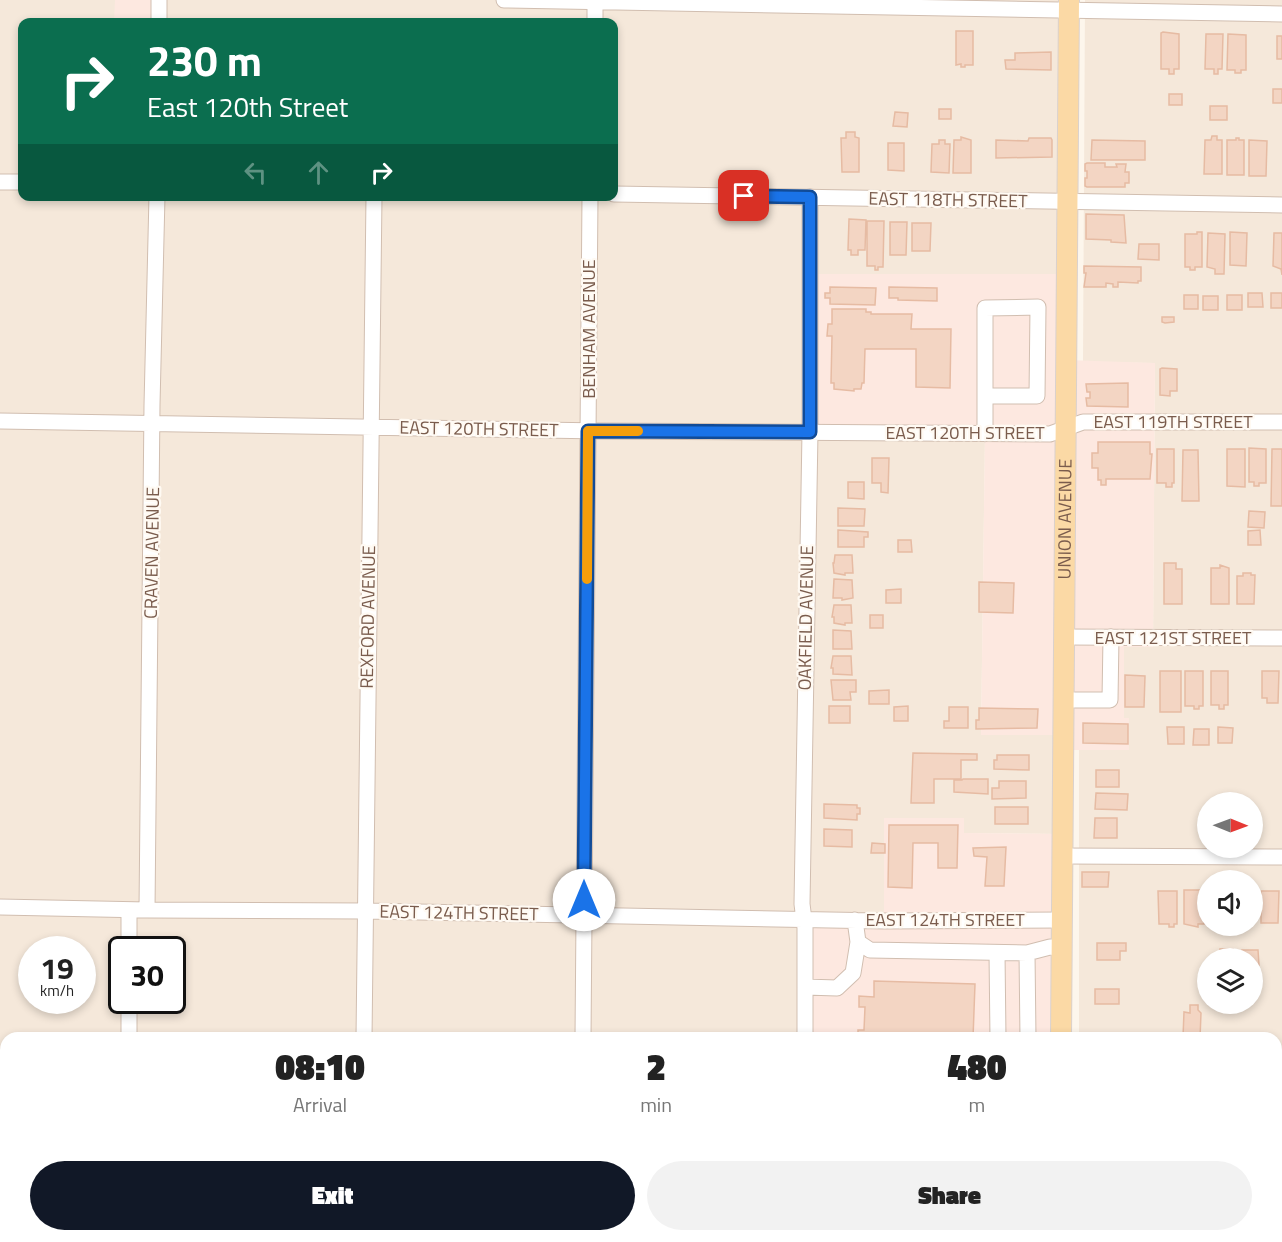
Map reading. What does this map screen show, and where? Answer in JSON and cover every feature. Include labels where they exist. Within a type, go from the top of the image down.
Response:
[{"type":"main road","name":"UNION AVENUE","points":[[1061,1032],[1068,5]]},
{"type":"street","points":[[159,0],[159,18]]},
{"type":"street","points":[[504,0],[1068,5],[1282,14]]},
{"type":"street","points":[[595,18],[596,1]]},
{"type":"street","points":[[0,182],[18,182]]},
{"type":"street","name":"EAST 118TH STREET","points":[[618,194],[1282,205]]},
{"type":"street","name":"OAKFIELD AVENUE","points":[[805,1032],[802,868],[810,432],[810,197]]},
{"type":"street","name":"CRAVEN AVENUE","points":[[147,910],[157,201]]},
{"type":"street","name":"REXFORD AVENUE","points":[[364,1032],[374,201]]},
{"type":"street","name":"BENHAM AVENUE","points":[[583,1032],[590,201]]},
{"type":"street","points":[[985,396],[1037,396],[1038,307],[985,308],[985,396],[985,434]]},
{"type":"street","name":"EAST 120TH STREET","points":[[0,421],[588,431],[1050,434],[1065,430]]},
{"type":"street","name":"EAST 119TH STREET","points":[[1065,430],[1083,422],[1282,422]]},
{"type":"street","name":"EAST 121ST STREET","points":[[1064,637],[1282,638]]},
{"type":"street","points":[[1064,700],[1110,700],[1111,637]]},
{"type":"street","points":[[1062,856],[1282,857]]},
{"type":"street","name":"EAST 124TH STREET","points":[[0,907],[855,920],[1062,920]]},
{"type":"street","points":[[129,910],[129,936]]},
{"type":"street","points":[[805,987],[837,987],[853,973],[858,942],[855,920]]},
{"type":"street","points":[[858,942],[870,950],[1027,953],[1050,947],[1061,948]]},
{"type":"street","points":[[997,953],[998,1032]]},
{"type":"street","points":[[1027,953],[1028,1032]]},
{"type":"street","points":[[129,1014],[129,1032]]},
{"type":"shaded area","points":[[0,0],[1068,0],[1066,274],[809,274],[985,434],[981,734],[1063,735],[1062,834],[964,833],[964,819],[884,921],[819,1032],[0,1032]]},
{"type":"shaded area","points":[[115,0],[159,0],[159,18],[114,18]]},
{"type":"shaded area","points":[[1085,0],[1282,0],[1282,1032],[1079,1032],[1079,750],[1129,750],[1129,718],[1124,718],[1124,646],[1153,646],[1155,363],[1083,362]]},
{"type":"shaded area","points":[[809,274],[1066,274],[1066,360],[1155,363],[1153,647],[1124,647],[1124,718],[1129,718],[1129,750],[1063,750],[1063,735],[981,735],[985,434],[810,432]]},
{"type":"shaded area","points":[[884,818],[964,818],[964,833],[1062,834],[1061,1032],[805,1032],[803,919],[884,921]]},
{"type":"building","points":[[956,31],[973,31],[973,65],[961,67],[961,64],[956,65]]},
{"type":"building","points":[[1161,33],[1179,34],[1179,69],[1174,69],[1174,74],[1169,74],[1169,69],[1161,69]]},
{"type":"building","points":[[1206,34],[1223,34],[1222,69],[1218,69],[1218,74],[1214,74],[1214,69],[1205,69]]},
{"type":"building","points":[[1228,34],[1246,35],[1246,70],[1241,70],[1241,73],[1227,70]]},
{"type":"building","points":[[1277,36],[1282,36],[1282,59],[1277,59]]},
{"type":"building","points":[[1051,52],[1051,70],[1006,69],[1005,60],[1015,60],[1015,53]]},
{"type":"building","points":[[1273,89],[1282,89],[1282,103],[1273,103]]},
{"type":"building","points":[[1169,94],[1182,94],[1182,105],[1169,105]]},
{"type":"building","points":[[1210,106],[1227,106],[1227,120],[1210,120]]},
{"type":"building","points":[[939,109],[951,109],[951,119],[939,119]]},
{"type":"building","points":[[895,112],[908,113],[907,127],[893,126]]},
{"type":"building","points":[[846,132],[855,132],[855,137],[859,138],[859,172],[842,172],[841,138],[846,138]]},
{"type":"building","points":[[1212,136],[1217,136],[1217,140],[1222,140],[1222,174],[1204,174],[1205,140],[1211,140]]},
{"type":"building","points":[[961,137],[971,140],[971,173],[953,173],[954,140],[961,140]]},
{"type":"building","points":[[1029,138],[1051,138],[1052,157],[996,158],[996,140],[1028,141]]},
{"type":"building","points":[[1236,138],[1244,140],[1244,175],[1227,175],[1227,140],[1236,140]]},
{"type":"building","points":[[939,140],[945,140],[945,144],[950,144],[949,173],[931,172],[932,144],[939,144]]},
{"type":"building","points":[[1092,140],[1145,141],[1145,160],[1091,160]]},
{"type":"building","points":[[1249,140],[1267,141],[1266,176],[1249,176]]},
{"type":"building","points":[[888,143],[904,143],[904,171],[888,170]]},
{"type":"building","points":[[1105,163],[1105,167],[1126,164],[1125,172],[1129,172],[1129,183],[1125,183],[1125,187],[1087,187],[1085,186],[1087,171],[1085,171],[1085,164]]},
{"type":"building","points":[[1086,214],[1124,215],[1126,243],[1086,239]]},
{"type":"building","points":[[849,219],[866,220],[865,250],[858,250],[858,255],[851,255],[851,250],[848,250]]},
{"type":"building","points":[[867,221],[884,221],[883,267],[878,267],[878,270],[875,270],[875,266],[867,266]]},
{"type":"building","points":[[890,222],[907,222],[906,255],[890,255]]},
{"type":"building","points":[[912,223],[931,223],[930,251],[912,251]]},
{"type":"building","points":[[1197,232],[1202,232],[1202,267],[1190,270],[1190,267],[1185,267],[1185,234],[1197,234]]},
{"type":"building","points":[[1230,232],[1247,233],[1246,266],[1230,265]]},
{"type":"building","points":[[1208,233],[1225,234],[1224,274],[1215,274],[1215,269],[1207,267]]},
{"type":"building","points":[[1274,233],[1282,233],[1282,275],[1281,269],[1273,266]]},
{"type":"building","points":[[1139,244],[1159,244],[1159,260],[1138,259]]},
{"type":"building","points":[[1084,266],[1141,267],[1141,281],[1138,283],[1118,282],[1118,287],[1106,283],[1106,287],[1084,287],[1086,273],[1084,273]]},
{"type":"building","points":[[830,287],[876,288],[875,305],[830,304],[830,298],[825,298],[825,293],[830,293]]},
{"type":"building","points":[[889,287],[937,288],[937,301],[889,298]]},
{"type":"building","points":[[1248,293],[1262,293],[1263,307],[1248,307]]},
{"type":"building","points":[[1271,293],[1282,293],[1282,308],[1271,308]]},
{"type":"building","points":[[1184,295],[1198,295],[1198,309],[1184,309]]},
{"type":"building","points":[[1227,295],[1242,295],[1242,310],[1227,310]]},
{"type":"building","points":[[1203,296],[1218,296],[1218,310],[1203,310]]},
{"type":"building","points":[[832,309],[866,309],[866,312],[871,312],[871,314],[912,314],[911,329],[951,329],[950,388],[916,387],[916,349],[865,349],[864,383],[861,389],[854,389],[854,391],[834,389],[834,383],[831,383],[832,336],[827,336],[828,324],[832,324]]},
{"type":"building","points":[[1162,317],[1174,317],[1174,322],[1162,322]]},
{"type":"building","points":[[1160,369],[1177,369],[1177,391],[1170,391],[1170,396],[1160,395]]},
{"type":"building","points":[[1128,383],[1128,407],[1087,406],[1086,398],[1090,398],[1090,392],[1087,392],[1086,384]]},
{"type":"building","points":[[1098,442],[1150,442],[1150,454],[1152,454],[1150,479],[1106,479],[1106,485],[1101,485],[1101,480],[1098,480],[1098,468],[1092,468],[1092,453],[1098,453]]},
{"type":"building","points":[[1249,448],[1266,449],[1266,483],[1259,483],[1259,486],[1254,486],[1254,482],[1249,482]]},
{"type":"building","points":[[1157,449],[1174,449],[1172,487],[1166,487],[1166,483],[1157,483]]},
{"type":"building","points":[[1227,449],[1245,449],[1245,487],[1227,486]]},
{"type":"building","points":[[1272,449],[1282,449],[1282,506],[1271,506]]},
{"type":"building","points":[[1183,450],[1198,450],[1199,501],[1182,501]]},
{"type":"building","points":[[872,458],[889,458],[888,493],[881,492],[881,483],[872,483]]},
{"type":"building","points":[[848,482],[864,482],[864,499],[848,498]]},
{"type":"building","points":[[838,508],[865,509],[864,526],[838,526]]},
{"type":"building","points":[[1249,511],[1265,512],[1264,528],[1248,527]]},
{"type":"building","points":[[838,530],[868,532],[868,537],[864,537],[864,547],[838,547]]},
{"type":"building","points":[[1260,530],[1261,545],[1248,545],[1248,531]]},
{"type":"building","points":[[898,540],[911,540],[912,552],[898,552]]},
{"type":"building","points":[[835,555],[852,555],[853,573],[845,573],[845,575],[834,573]]},
{"type":"building","points":[[1164,563],[1176,563],[1176,569],[1182,569],[1182,604],[1164,604]]},
{"type":"building","points":[[1220,565],[1229,568],[1229,604],[1211,604],[1211,568],[1220,568]]},
{"type":"building","points":[[1243,573],[1255,575],[1254,604],[1237,604],[1237,576],[1243,576]]},
{"type":"building","points":[[834,579],[852,580],[853,598],[842,600],[842,598],[833,598]]},
{"type":"building","points":[[979,582],[1014,583],[1013,613],[979,612]]},
{"type":"building","points":[[901,589],[901,603],[886,603],[886,590]]},
{"type":"building","points":[[834,605],[851,605],[852,623],[845,623],[845,625],[834,623],[834,617],[832,617]]},
{"type":"building","points":[[870,615],[883,615],[883,628],[870,628]]},
{"type":"building","points":[[833,630],[851,631],[852,649],[833,649]]},
{"type":"building","points":[[833,656],[851,656],[852,675],[833,674],[833,668],[831,668]]},
{"type":"building","points":[[1160,671],[1181,671],[1181,712],[1160,712]]},
{"type":"building","points":[[1185,671],[1203,671],[1203,706],[1199,706],[1199,709],[1194,709],[1194,706],[1185,706]]},
{"type":"building","points":[[1211,671],[1228,671],[1228,705],[1224,705],[1224,709],[1219,709],[1219,705],[1211,705]]},
{"type":"building","points":[[1262,671],[1279,671],[1278,703],[1267,703],[1267,698],[1262,698]]},
{"type":"building","points":[[1125,675],[1145,676],[1144,707],[1125,707]]},
{"type":"building","points":[[831,680],[856,680],[856,692],[850,692],[851,700],[833,700]]},
{"type":"building","points":[[889,690],[889,704],[869,704],[869,691]]},
{"type":"building","points":[[829,706],[850,706],[850,723],[829,723]]},
{"type":"building","points":[[908,706],[908,721],[894,721],[894,707]]},
{"type":"building","points":[[949,707],[968,707],[968,728],[944,728],[944,721],[949,721]]},
{"type":"building","points":[[979,708],[1038,709],[1037,728],[976,729]]},
{"type":"building","points":[[1083,723],[1128,724],[1128,744],[1083,743]]},
{"type":"building","points":[[1167,727],[1184,727],[1184,744],[1168,744]]},
{"type":"building","points":[[1218,727],[1233,728],[1232,743],[1218,743]]},
{"type":"building","points":[[1194,729],[1209,729],[1209,745],[1193,745]]},
{"type":"building","points":[[913,753],[977,754],[977,760],[961,760],[961,779],[934,779],[934,803],[911,803]]},
{"type":"building","points":[[997,755],[1029,755],[1029,770],[994,769],[994,760],[997,760]]},
{"type":"building","points":[[1096,770],[1119,770],[1119,787],[1096,787]]},
{"type":"building","points":[[988,779],[988,794],[954,792],[954,780]]},
{"type":"building","points":[[999,781],[1026,781],[1026,798],[992,799],[992,788],[999,788]]},
{"type":"building","points":[[1096,793],[1128,794],[1127,810],[1095,809]]},
{"type":"building","points":[[824,804],[857,805],[857,808],[860,808],[860,814],[857,814],[857,820],[824,818]]},
{"type":"building","points":[[995,807],[1028,807],[1028,824],[995,824]]},
{"type":"building","points":[[1095,818],[1117,818],[1117,838],[1094,838]]},
{"type":"building","points":[[889,825],[958,825],[957,868],[938,868],[938,843],[913,843],[912,888],[888,887]]},
{"type":"building","points":[[824,829],[852,830],[852,847],[824,846]]},
{"type":"building","points":[[872,843],[885,844],[885,853],[871,853]]},
{"type":"building","points":[[1006,847],[1004,886],[985,886],[987,857],[974,856],[973,848]]},
{"type":"building","points":[[1082,872],[1109,872],[1108,887],[1082,887]]},
{"type":"building","points":[[1184,890],[1197,890],[1197,927],[1184,924]]},
{"type":"building","points":[[1158,891],[1177,891],[1177,924],[1174,924],[1174,927],[1169,927],[1169,924],[1159,924]]},
{"type":"building","points":[[1263,891],[1279,891],[1278,923],[1263,923]]},
{"type":"building","points":[[1097,943],[1126,943],[1126,951],[1120,951],[1120,960],[1097,960]]},
{"type":"building","points":[[874,981],[975,984],[973,1032],[858,1032],[858,1030],[864,1030],[865,1007],[859,1007],[859,996],[874,997]]},
{"type":"building","points":[[1095,989],[1119,989],[1119,1004],[1095,1004]]},
{"type":"building","points":[[1190,1005],[1197,1005],[1197,1014],[1201,1014],[1200,1032],[1183,1032],[1184,1012],[1190,1013]]},
{"type":"slow traffic","points":[[587,579],[588,431],[638,431]]},
{"type":"route","points":[[584,900],[588,431],[810,432],[810,197],[744,196]]}]
